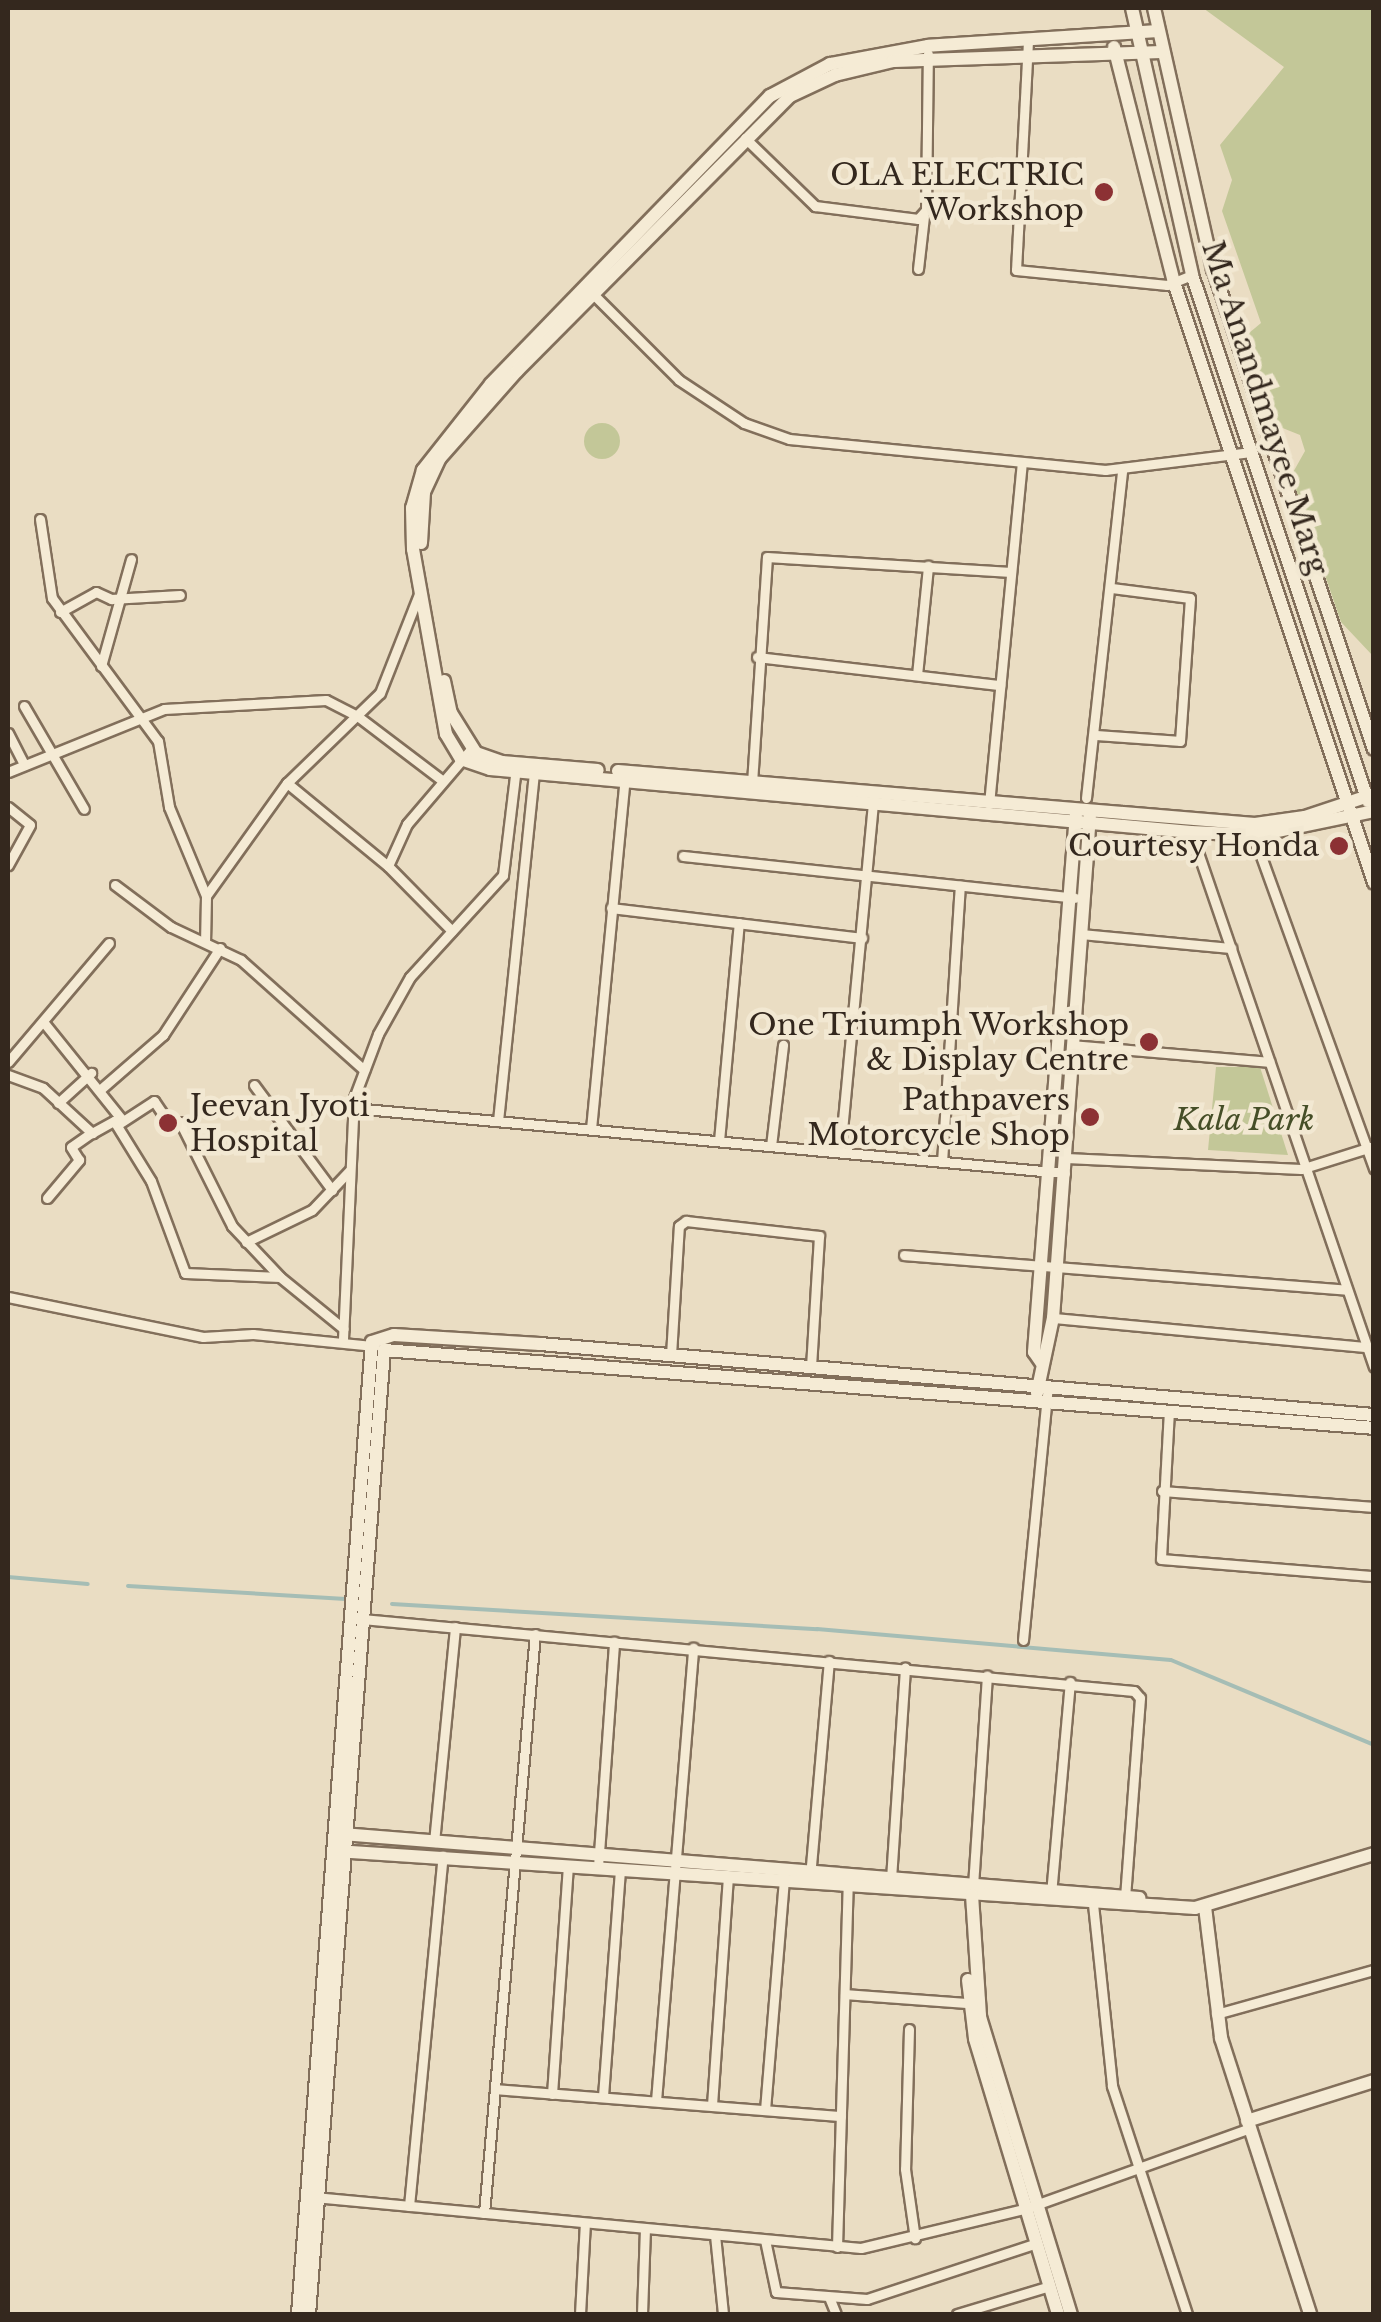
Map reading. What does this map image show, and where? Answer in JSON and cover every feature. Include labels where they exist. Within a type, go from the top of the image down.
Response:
[{"type":"street","name":"Ma Anandmayee Marg","points":[[1132,8],[1192,275],[1373,813]]},
{"type":"street","name":"Ma Anandmayee Marg","points":[[1154,8],[1213,269],[1374,749]]},
{"type":"street","points":[[1028,48],[1158,31]]},
{"type":"street","points":[[1111,35],[1174,282],[1374,883]]},
{"type":"street","points":[[1163,52],[1028,48],[928,52],[830,64],[789,82],[436,449],[417,514],[420,592],[446,734],[466,754],[534,774],[752,783],[874,798],[1083,813],[1191,832],[1252,834],[1373,813]]},
{"type":"street","points":[[1028,48],[1016,270],[1174,282],[1192,275]]},
{"type":"street","points":[[590,291],[778,104],[810,85],[928,52]]},
{"type":"street","points":[[918,269],[924,216],[928,52]]},
{"type":"street","points":[[745,138],[814,206],[924,216]]},
{"type":"street","points":[[590,291],[679,380],[744,424],[789,439],[1022,464],[1122,470],[1251,452]]},
{"type":"street","points":[[989,804],[1022,464]]},
{"type":"street","points":[[1061,1167],[1083,813],[1096,735],[1122,470]]},
{"type":"street","points":[[417,514],[446,693],[466,754]]},
{"type":"street","points":[[40,519],[48,590],[60,612],[142,714],[166,764],[169,807],[206,896],[205,942]]},
{"type":"street","points":[[752,783],[757,657],[770,554],[1011,572]]},
{"type":"street","points":[[101,666],[113,606],[123,599],[131,559]]},
{"type":"street","points":[[917,675],[928,566]]},
{"type":"street","points":[[1096,735],[1180,740],[1190,598],[1112,588]]},
{"type":"street","points":[[60,612],[92,592],[123,599],[180,595]]},
{"type":"street","points":[[206,896],[287,783],[384,686],[420,592]]},
{"type":"street","points":[[757,657],[1000,684]]},
{"type":"street","points":[[8,772],[142,714],[326,700],[356,715],[443,781]]},
{"type":"street","points":[[24,706],[84,809]]},
{"type":"street","points":[[8,733],[24,765]]},
{"type":"street","points":[[388,866],[407,824],[466,754]]},
{"type":"street","points":[[515,768],[1255,824],[1370,796]]},
{"type":"street","points":[[344,1334],[352,1108],[364,1070],[410,977],[506,867],[515,768]]},
{"type":"street","points":[[498,1121],[534,774]]},
{"type":"street","points":[[592,1130],[625,776]]},
{"type":"street","points":[[287,783],[388,866],[452,931]]},
{"type":"street","points":[[840,1152],[874,798]]},
{"type":"street","points":[[8,806],[30,824],[8,865]]},
{"type":"street","points":[[1191,832],[1301,1169],[1374,1367]]},
{"type":"street","points":[[1252,834],[1374,1169]]},
{"type":"street","points":[[682,856],[1076,898]]},
{"type":"street","points":[[115,885],[171,927],[220,948],[364,1070]]},
{"type":"street","points":[[942,1162],[960,886]]},
{"type":"street","points":[[1023,1640],[1042,1392],[1041,1362],[1034,1352],[1050,1265],[1061,1167],[1080,934],[1076,898]]},
{"type":"street","points":[[611,908],[862,938]]},
{"type":"street","points":[[719,1141],[739,923]]},
{"type":"street","points":[[1080,934],[1231,948]]},
{"type":"street","points":[[8,1062],[45,1024],[109,943]]},
{"type":"street","points":[[102,1088],[164,1036],[220,948]]},
{"type":"street","points":[[853,1020],[950,1028]]},
{"type":"street","points":[[45,1024],[102,1088],[151,1181],[185,1272],[280,1276]]},
{"type":"street","points":[[771,1146],[784,1045]]},
{"type":"street","points":[[1072,1045],[1269,1062]]},
{"type":"street","points":[[8,1073],[58,1103],[91,1133]]},
{"type":"street","points":[[58,1103],[91,1073]]},
{"type":"street","points":[[254,1085],[332,1190]]},
{"type":"street","points":[[47,1198],[79,1160],[71,1147],[156,1101],[171,1125],[180,1122],[246,1242],[344,1334],[371,1346],[1374,1414]]},
{"type":"street","points":[[352,1108],[942,1162],[1061,1167],[1301,1169],[1369,1147]]},
{"type":"street","points":[[246,1242],[312,1210],[350,1169]]},
{"type":"street","points":[[671,1354],[679,1226],[686,1221],[819,1236],[811,1366]]},
{"type":"street","points":[[904,1255],[1346,1290]]},
{"type":"street","points":[[1041,1362],[1048,1355],[1053,1318],[1050,1265]]},
{"type":"street","points":[[8,1296],[203,1338],[344,1334]]},
{"type":"street","points":[[1053,1318],[1366,1347]]},
{"type":"street","points":[[371,1346],[394,1335],[671,1354],[811,1366],[1169,1410],[1374,1428]]},
{"type":"street","points":[[340,1834],[371,1346]]},
{"type":"street","points":[[309,2314],[313,2197],[338,1850],[388,1348]]},
{"type":"street","points":[[1169,1410],[1158,1554],[1166,1561],[1374,1576]]},
{"type":"street","points":[[1162,1491],[1374,1507]]},
{"type":"street","points":[[362,1619],[1070,1682],[1134,1691],[1140,1698],[1125,1901]]},
{"type":"street","points":[[434,1842],[455,1627]]},
{"type":"street","points":[[484,2213],[536,1634]]},
{"type":"street","points":[[598,1862],[614,1642]]},
{"type":"street","points":[[656,2101],[672,1868],[693,1648]]},
{"type":"street","points":[[810,1877],[829,1660]]},
{"type":"street","points":[[891,1883],[905,1668]]},
{"type":"street","points":[[987,1675],[969,2003],[1070,2314]]},
{"type":"street","points":[[1051,1895],[1070,1682]]},
{"type":"street","points":[[340,1834],[598,1862],[1205,1907],[1374,1850]]},
{"type":"street","points":[[338,1850],[442,1856],[515,1854],[568,1866],[598,1862],[620,1869],[672,1868],[728,1878],[784,1882],[810,1877],[848,1886],[891,1883]]},
{"type":"street","points":[[1051,1895],[1093,1904],[1201,1900],[1374,1850]]},
{"type":"street","points":[[409,2206],[442,1856]]},
{"type":"street","points":[[552,2094],[568,1866]]},
{"type":"street","points":[[603,2096],[620,1869]]},
{"type":"street","points":[[712,2106],[728,1878]]},
{"type":"street","points":[[765,2110],[784,1882]]},
{"type":"street","points":[[837,2247],[848,1886]]},
{"type":"street","points":[[1093,1904],[1112,2086],[1187,2314]]},
{"type":"street","points":[[1205,1907],[1216,2014],[1310,2314]]},
{"type":"street","points":[[972,1931],[980,2017],[1058,2314]]},
{"type":"street","points":[[1216,2014],[1374,1970]]},
{"type":"street","points":[[845,1994],[969,2003]]},
{"type":"street","points":[[909,2029],[905,2168],[915,2238]]},
{"type":"street","points":[[313,2197],[837,2247],[915,2238],[1032,2206],[1248,2124],[1374,2082]]},
{"type":"street","points":[[494,2089],[841,2116]]},
{"type":"street","points":[[298,2314],[313,2197]]},
{"type":"street","points":[[580,2314],[585,2223]]},
{"type":"street","points":[[642,2314],[645,2228]]},
{"type":"street","points":[[715,2235],[723,2314]]},
{"type":"street","points":[[766,2240],[776,2292],[882,2299],[1038,2243]]},
{"type":"street","points":[[957,2314],[1050,2286]]},
{"type":"street","points":[[829,2297],[836,2314]]},
{"type":"green space","points":[[1203,8],[1373,8],[1373,656],[1341,622],[1291,476],[1305,451],[1300,435],[1270,423],[1243,338],[1261,323],[1222,211],[1232,180],[1220,145],[1284,67]]},
{"type":"green space","points":[[602,423],[615,428],[620,441],[615,454],[602,459],[589,454],[584,441],[589,428]]},
{"type":"green space","name":"Kala Park","points":[[1216,1067],[1260,1067],[1288,1155],[1208,1150]]},
{"type":"waterway","points":[[8,1577],[88,1584]]},
{"type":"waterway","points":[[128,1586],[346,1599]]},
{"type":"waterway","points":[[392,1604],[817,1629],[1171,1660],[1374,1745]]},
{"type":"place","name":"OLA ELECTRIC Workshop","points":[[1104,192]]},
{"type":"place","name":"Courtesy Honda","points":[[1339,846]]},
{"type":"place","name":"One Triumph Workshop & Display Centre","points":[[1149,1042]]},
{"type":"place","name":"Pathpavers Motorcycle Shop","points":[[1090,1117]]},
{"type":"place","name":"Jeevan Jyoti Hospital","points":[[168,1123]]}]
